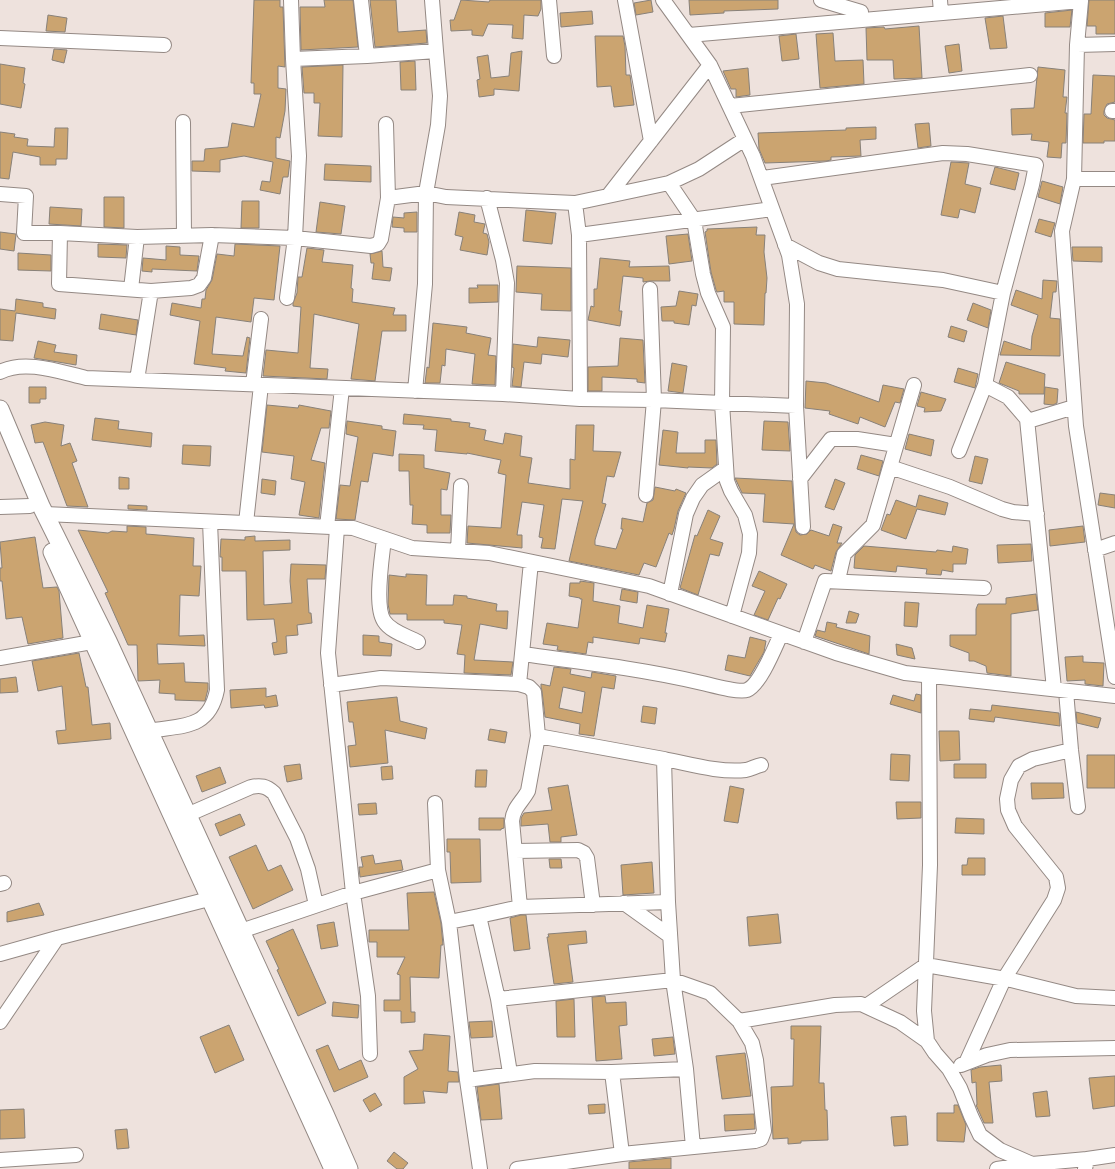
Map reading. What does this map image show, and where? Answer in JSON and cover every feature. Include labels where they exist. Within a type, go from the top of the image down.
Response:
[{"type":"main road","points":[[0,409],[46,514],[108,641],[349,1169]]},
{"type":"main road","points":[[0,438],[209,900],[333,1169]]},
{"type":"street","points":[[287,298],[295,238],[299,156],[291,0]]},
{"type":"street","points":[[361,0],[367,56]]},
{"type":"street","points":[[415,391],[425,284],[426,193],[438,125],[440,96],[432,0]]},
{"type":"street","points":[[549,0],[554,56]]},
{"type":"street","points":[[625,0],[651,141]]},
{"type":"street","points":[[664,0],[710,65],[730,106],[762,178],[788,255],[797,304],[796,406],[803,527]]},
{"type":"street","points":[[821,0],[862,10]]},
{"type":"street","points":[[689,35],[862,10],[1080,0],[1077,45],[1074,179],[1062,231],[1076,426],[1115,677]]},
{"type":"street","points":[[0,38],[164,45]]},
{"type":"street","points":[[1077,45],[1115,44]]},
{"type":"street","points":[[293,59],[436,51]]},
{"type":"street","points":[[608,196],[710,65]]},
{"type":"street","points":[[730,106],[1030,75]]},
{"type":"street","points":[[182,122],[184,236]]},
{"type":"street","points":[[0,194],[26,196],[24,233],[60,233],[137,237],[212,235],[295,238],[371,246],[378,244],[381,239],[388,198],[386,124]]},
{"type":"street","points":[[388,198],[426,193],[446,197],[575,203],[669,183],[699,169],[745,140]]},
{"type":"street","points":[[762,178],[942,152],[967,154],[1036,166],[1003,293],[984,385],[959,451]]},
{"type":"street","points":[[1074,179],[1115,179]]},
{"type":"street","points":[[669,183],[694,220],[707,287],[723,327],[722,403],[727,481],[745,515],[750,534],[749,553],[732,616]]},
{"type":"street","points":[[487,198],[503,260],[507,283],[503,394]]},
{"type":"street","points":[[575,203],[579,235],[580,399]]},
{"type":"street","points":[[579,235],[772,209]]},
{"type":"street","points":[[60,233],[59,284],[151,291],[191,288],[199,285],[204,278],[212,235]]},
{"type":"street","points":[[131,289],[137,237]]},
{"type":"street","points":[[785,245],[819,263],[838,269],[943,280],[1003,293]]},
{"type":"street","points":[[646,494],[654,400],[650,289]]},
{"type":"street","points":[[137,380],[151,291]]},
{"type":"street","points":[[246,524],[258,384],[261,319]]},
{"type":"street","points":[[0,372],[7,368],[29,366],[86,378],[503,394],[580,399],[654,400],[796,406]]},
{"type":"street","points":[[838,580],[844,554],[873,524],[914,385]]},
{"type":"street","points":[[984,385],[1008,397],[1027,419],[1037,514],[1060,690],[1071,750],[1078,807]]},
{"type":"street","points":[[342,388],[332,527],[328,653],[353,893],[368,996],[370,1054]]},
{"type":"street","points":[[1027,419],[1028,421],[1074,407]]},
{"type":"street","points":[[800,479],[831,438],[857,439],[896,446]]},
{"type":"street","points":[[890,467],[950,487],[1002,509],[1013,512],[1037,514]]},
{"type":"street","points":[[670,594],[686,514],[693,498],[702,485],[726,468]]},
{"type":"street","points":[[458,551],[461,486]]},
{"type":"street","points":[[0,507],[30,506]]},
{"type":"street","points":[[46,514],[352,528],[412,548],[490,553],[649,586],[836,653],[905,673],[1115,696]]},
{"type":"street","points":[[149,731],[197,723],[207,715],[215,703],[217,690],[210,522]]},
{"type":"street","points":[[384,539],[379,597],[380,611],[384,621],[393,630],[418,642]]},
{"type":"street","points":[[1095,550],[1115,543]]},
{"type":"street","points":[[519,684],[531,562]]},
{"type":"street","points":[[804,642],[825,581],[838,580],[984,588]]},
{"type":"street","points":[[522,654],[663,674],[718,686],[747,690],[757,682],[781,634]]},
{"type":"street","points":[[0,658],[92,642]]},
{"type":"street","points":[[927,1040],[924,1011],[930,865],[929,676]]},
{"type":"street","points":[[331,684],[381,678],[519,684],[534,692],[538,736],[528,791],[524,799],[513,813],[512,821],[520,907]]},
{"type":"street","points":[[538,736],[728,770],[746,770],[761,765]]},
{"type":"street","points":[[966,1063],[1004,979],[1054,900],[1058,888],[1056,877],[1015,826],[1012,820],[1008,810],[1007,799],[1011,780],[1019,766],[1033,759],[1071,750]]},
{"type":"street","points":[[664,759],[668,902],[673,980],[686,1069],[693,1147]]},
{"type":"street","points":[[187,815],[251,786],[261,785],[268,788],[274,793],[297,838],[308,869],[316,905]]},
{"type":"street","points":[[435,803],[438,870],[449,922],[480,1169]]},
{"type":"street","points":[[515,851],[578,850],[584,853],[588,858],[593,905]]},
{"type":"street","points":[[241,931],[353,893],[438,870]]},
{"type":"street","points":[[0,954],[57,938],[209,900]]},
{"type":"street","points":[[449,922],[520,907],[668,902]]},
{"type":"street","points":[[624,904],[670,936]]},
{"type":"street","points":[[479,916],[498,999],[510,1073]]},
{"type":"street","points":[[0,1022],[57,938]]},
{"type":"street","points":[[866,1006],[926,965],[1004,979],[1076,996],[1115,998]]},
{"type":"street","points":[[498,999],[673,980],[710,993],[739,1021],[752,1043],[756,1060],[764,1131],[761,1139],[755,1141],[622,1154],[608,1163],[517,1169]]},
{"type":"street","points":[[739,1021],[834,1004],[861,1004],[900,1022],[927,1040],[935,1053],[949,1069],[960,1088],[980,1135],[1000,1150],[1032,1164]]},
{"type":"street","points":[[949,1069],[987,1055],[1010,1050],[1115,1048]]},
{"type":"street","points":[[468,1080],[535,1070],[612,1072],[686,1069]]},
{"type":"street","points":[[612,1072],[622,1154]]},
{"type":"street","points":[[0,1160],[76,1155]]},
{"type":"street","points":[[997,1169],[1032,1164],[1086,1164],[1115,1155]]},
{"type":"building","points":[[254,0],[280,0],[280,7],[283,7],[285,67],[278,66],[278,88],[286,89],[285,111],[280,138],[276,137],[276,158],[290,161],[288,177],[283,177],[280,194],[260,190],[262,181],[270,182],[273,162],[244,156],[220,160],[220,172],[192,171],[192,161],[204,161],[205,149],[228,147],[232,123],[254,127],[261,94],[254,94],[254,83],[251,83]]},
{"type":"building","points":[[324,0],[353,0],[358,47],[301,50],[300,7],[325,7]]},
{"type":"building","points":[[370,0],[396,0],[398,32],[426,30],[427,43],[375,47]]},
{"type":"building","points":[[461,0],[489,2],[490,0],[541,0],[541,9],[538,16],[524,15],[523,39],[512,38],[513,25],[488,24],[483,36],[472,35],[472,30],[451,31],[450,20],[454,20]]},
{"type":"building","points":[[651,0],[653,12],[636,15],[634,3]]},
{"type":"building","points":[[689,0],[778,0],[778,9],[724,11],[724,13],[690,15]]},
{"type":"building","points":[[1089,0],[1115,0],[1115,34],[1096,34],[1096,26],[1087,26]]},
{"type":"building","points":[[1072,10],[1070,27],[1045,27],[1045,13]]},
{"type":"building","points":[[592,11],[593,24],[561,27],[560,13]]},
{"type":"building","points":[[48,15],[67,18],[65,32],[46,31]]},
{"type":"building","points":[[1003,16],[1007,48],[990,49],[985,18]]},
{"type":"building","points":[[919,26],[922,78],[894,79],[893,60],[867,60],[866,28],[884,27],[885,29]]},
{"type":"building","points":[[833,33],[835,61],[863,60],[864,84],[820,88],[816,34]]},
{"type":"building","points":[[796,34],[799,59],[782,61],[779,36]]},
{"type":"building","points":[[595,36],[623,36],[625,46],[626,75],[630,75],[634,105],[614,107],[611,86],[597,87]]},
{"type":"building","points":[[959,44],[962,71],[949,73],[945,46]]},
{"type":"building","points":[[54,49],[67,50],[64,63],[52,60]]},
{"type":"building","points":[[522,51],[519,91],[494,89],[494,95],[479,97],[477,80],[480,79],[477,57],[488,55],[491,78],[509,76],[511,53]]},
{"type":"building","points":[[415,61],[416,90],[401,90],[400,62]]},
{"type":"building","points":[[0,64],[25,68],[23,83],[25,84],[21,108],[0,104]]},
{"type":"building","points":[[343,65],[342,137],[318,136],[320,103],[314,103],[314,93],[304,93],[302,67]]},
{"type":"building","points":[[1038,67],[1065,70],[1063,97],[1067,97],[1065,113],[1067,113],[1066,143],[1062,143],[1061,158],[1047,157],[1049,142],[1031,140],[1032,134],[1012,135],[1011,109],[1034,108]]},
{"type":"building","points":[[748,68],[750,95],[736,97],[736,89],[731,89],[723,71]]},
{"type":"building","points":[[1093,75],[1115,76],[1115,102],[1107,104],[1104,115],[1107,118],[1115,120],[1115,141],[1104,141],[1104,143],[1083,143],[1084,114],[1091,114]]},
{"type":"building","points":[[929,123],[931,146],[918,148],[915,124]]},
{"type":"building","points":[[876,127],[876,139],[860,140],[861,156],[831,157],[831,160],[826,161],[765,163],[759,149],[758,133],[846,130],[846,128]]},
{"type":"building","points":[[55,128],[68,128],[67,159],[56,159],[56,165],[40,165],[40,157],[13,152],[9,179],[0,178],[0,132],[15,134],[14,137],[28,139],[27,146],[54,147]]},
{"type":"building","points":[[951,162],[969,163],[965,184],[981,188],[975,213],[960,209],[958,218],[941,215]]},
{"type":"building","points":[[325,164],[371,166],[371,182],[324,180]]},
{"type":"building","points":[[995,167],[1019,173],[1015,190],[990,184]]},
{"type":"building","points":[[1042,181],[1063,187],[1060,204],[1038,197]]},
{"type":"building","points":[[104,197],[124,197],[124,228],[104,227]]},
{"type":"building","points":[[242,201],[259,201],[259,228],[241,228]]},
{"type":"building","points":[[320,202],[345,206],[341,234],[316,232]]},
{"type":"building","points":[[50,207],[82,209],[81,226],[49,224]]},
{"type":"building","points":[[526,210],[556,213],[552,244],[523,241]]},
{"type":"building","points":[[417,212],[417,232],[404,232],[404,228],[392,227],[393,217],[404,218],[404,213]]},
{"type":"building","points":[[459,212],[475,215],[474,222],[485,224],[483,233],[487,234],[489,242],[487,255],[460,250],[463,237],[455,235]]},
{"type":"building","points":[[1039,219],[1055,223],[1051,237],[1035,232]]},
{"type":"building","points":[[757,227],[756,235],[765,235],[764,252],[767,278],[764,325],[734,324],[734,302],[724,302],[724,291],[717,292],[716,290],[711,272],[705,232],[707,229]]},
{"type":"building","points":[[0,232],[16,234],[14,251],[0,249]]},
{"type":"building","points":[[688,234],[692,261],[669,264],[666,236]]},
{"type":"building","points":[[98,244],[127,245],[126,258],[98,257]]},
{"type":"building","points":[[235,244],[280,246],[274,300],[254,298],[251,322],[216,317],[212,354],[243,356],[247,337],[250,338],[246,373],[225,371],[226,368],[194,364],[200,321],[170,315],[172,303],[201,308],[202,299],[205,299],[206,290],[212,280],[217,254],[234,256]]},
{"type":"building","points":[[166,246],[180,247],[180,255],[199,256],[197,271],[152,269],[152,272],[142,271],[143,258],[166,260]]},
{"type":"building","points":[[1072,247],[1102,247],[1102,262],[1073,261]]},
{"type":"building","points":[[307,248],[324,250],[322,262],[353,265],[351,288],[353,289],[352,302],[395,308],[393,315],[406,315],[406,331],[382,331],[375,381],[351,379],[359,324],[314,314],[310,368],[328,369],[327,379],[263,376],[266,350],[298,353],[301,307],[293,306],[293,303],[297,293],[298,277],[302,277]]},
{"type":"building","points":[[382,251],[383,267],[392,268],[390,281],[372,279],[374,263],[371,263],[370,254]]},
{"type":"building","points":[[18,253],[51,255],[51,271],[18,270]]},
{"type":"building","points":[[600,258],[630,261],[629,267],[669,266],[670,281],[643,282],[643,278],[623,276],[619,311],[622,311],[620,326],[588,320],[591,306],[594,307],[594,289],[597,289]]},
{"type":"building","points":[[517,266],[571,268],[571,311],[541,310],[542,294],[516,292]]},
{"type":"building","points":[[1043,280],[1057,281],[1056,292],[1053,292],[1050,318],[1060,319],[1060,356],[1000,355],[1004,341],[1031,350],[1032,336],[1038,315],[1011,305],[1016,290],[1042,299]]},
{"type":"building","points":[[477,285],[498,285],[498,302],[469,303],[469,288],[478,288]]},
{"type":"building","points":[[679,291],[698,294],[696,306],[692,305],[689,325],[674,323],[674,321],[662,321],[661,307],[676,306]]},
{"type":"building","points":[[16,299],[43,303],[43,307],[56,309],[55,319],[16,313],[13,341],[0,340],[0,309],[15,311]]},
{"type":"building","points":[[973,303],[991,310],[988,328],[967,320]]},
{"type":"building","points":[[101,314],[138,320],[136,335],[99,329]]},
{"type":"building","points":[[433,323],[467,327],[466,333],[491,338],[488,355],[496,356],[495,385],[472,384],[475,354],[446,349],[445,366],[442,365],[440,383],[425,383],[427,367],[429,368]]},
{"type":"building","points":[[951,326],[967,331],[964,342],[948,337]]},
{"type":"building","points":[[538,337],[570,340],[568,357],[542,354],[541,364],[524,362],[521,387],[512,386],[514,368],[512,367],[513,344],[537,347]]},
{"type":"building","points":[[620,338],[643,340],[645,383],[637,382],[637,379],[602,377],[602,391],[588,391],[588,367],[618,366]]},
{"type":"building","points":[[38,341],[56,345],[54,352],[77,355],[76,365],[34,358]]},
{"type":"building","points":[[1006,362],[1045,374],[1044,394],[1019,394],[1019,391],[999,383]]},
{"type":"building","points":[[672,363],[687,366],[683,393],[668,391]]},
{"type":"building","points":[[958,368],[978,374],[975,388],[954,382]]},
{"type":"building","points":[[806,381],[826,383],[879,402],[883,385],[904,389],[900,403],[895,402],[885,427],[860,417],[858,424],[829,414],[830,411],[805,408]]},
{"type":"building","points":[[29,387],[46,387],[46,399],[40,399],[40,403],[29,403]]},
{"type":"building","points":[[1045,387],[1058,389],[1057,403],[1053,405],[1044,404]]},
{"type":"building","points":[[921,392],[946,399],[941,411],[924,412],[925,408],[917,406]]},
{"type":"building","points":[[267,405],[298,408],[299,405],[331,411],[329,428],[321,428],[311,460],[325,463],[319,518],[299,515],[305,482],[291,479],[294,456],[262,452]]},
{"type":"building","points":[[404,414],[451,419],[451,421],[470,423],[469,427],[486,430],[484,440],[503,444],[505,433],[522,436],[520,456],[532,458],[528,483],[570,489],[570,459],[575,460],[576,425],[594,425],[593,451],[621,452],[614,477],[607,476],[602,503],[606,504],[595,540],[595,545],[616,549],[623,529],[621,529],[622,518],[643,522],[647,503],[653,500],[655,487],[675,491],[676,489],[686,493],[678,511],[672,535],[669,533],[656,567],[644,563],[639,575],[569,561],[583,501],[562,499],[555,549],[541,548],[543,538],[539,537],[544,505],[522,502],[517,535],[522,535],[522,548],[467,543],[468,526],[501,528],[506,475],[498,473],[501,460],[467,453],[435,451],[437,430],[423,429],[424,425],[403,424]]},
{"type":"building","points":[[95,418],[119,421],[118,429],[152,433],[151,447],[92,440]]},
{"type":"building","points":[[347,421],[382,426],[382,429],[396,431],[393,456],[373,453],[368,482],[361,481],[355,520],[336,519],[340,485],[350,486],[358,437],[346,434]]},
{"type":"building","points":[[764,421],[788,422],[790,451],[762,450]]},
{"type":"building","points":[[45,422],[64,425],[61,446],[70,443],[77,461],[72,463],[88,507],[67,506],[43,442],[35,443],[31,425]]},
{"type":"building","points":[[663,430],[678,432],[676,453],[705,453],[705,440],[716,440],[717,464],[712,468],[688,468],[659,465]]},
{"type":"building","points":[[909,434],[934,440],[931,456],[905,449]]},
{"type":"building","points":[[183,445],[211,446],[210,466],[182,464]]},
{"type":"building","points":[[399,454],[424,455],[424,468],[450,473],[447,490],[441,489],[441,515],[451,515],[450,533],[427,533],[427,525],[412,524],[413,505],[410,505],[409,471],[399,471]]},
{"type":"building","points":[[861,455],[883,461],[879,476],[857,469]]},
{"type":"building","points":[[975,456],[988,459],[982,484],[969,481]]},
{"type":"building","points":[[119,477],[129,478],[129,489],[119,489]]},
{"type":"building","points":[[735,478],[792,481],[795,527],[796,532],[800,535],[807,534],[811,530],[829,536],[833,524],[842,527],[837,543],[842,543],[836,552],[831,571],[815,565],[813,569],[781,555],[794,524],[763,522],[765,494],[742,493]]},
{"type":"building","points":[[262,479],[276,481],[275,495],[261,493]]},
{"type":"building","points":[[835,479],[845,483],[834,510],[825,507]]},
{"type":"building","points":[[1100,493],[1115,495],[1115,508],[1098,505]]},
{"type":"building","points":[[919,495],[948,503],[945,515],[917,509],[906,539],[881,530],[887,514],[890,515],[896,500],[916,507]]},
{"type":"building","points":[[128,505],[147,506],[147,510],[128,509]]},
{"type":"building","points":[[708,510],[720,516],[710,539],[723,543],[719,556],[710,554],[698,595],[680,588],[695,535],[697,536]]},
{"type":"building","points":[[127,526],[146,527],[146,534],[194,538],[193,566],[201,566],[199,596],[180,595],[179,636],[204,635],[205,646],[157,644],[158,664],[184,663],[185,682],[208,683],[205,701],[175,700],[175,694],[159,693],[160,680],[138,681],[137,645],[128,645],[105,593],[108,592],[78,530],[108,533],[112,531],[127,532]]},
{"type":"building","points":[[1083,526],[1085,542],[1050,546],[1049,530]]},
{"type":"building","points":[[255,536],[255,541],[290,540],[290,550],[263,551],[264,605],[292,603],[290,581],[291,564],[326,565],[325,579],[307,579],[309,613],[311,613],[312,623],[297,625],[298,635],[286,636],[287,653],[274,655],[272,643],[277,642],[274,619],[247,620],[246,571],[222,571],[222,557],[220,557],[221,539],[245,540],[245,537]]},
{"type":"building","points":[[35,537],[43,588],[57,587],[59,591],[63,638],[28,644],[22,617],[6,619],[2,581],[0,581],[0,568],[2,568],[0,542]]},
{"type":"building","points":[[1031,544],[1032,561],[998,563],[997,545]]},
{"type":"building","points":[[864,546],[936,552],[937,550],[952,552],[953,546],[968,549],[966,564],[953,564],[953,572],[942,570],[941,575],[926,574],[927,569],[897,566],[896,572],[854,568],[855,555]]},
{"type":"building","points":[[759,571],[787,584],[780,599],[778,598],[768,620],[754,615],[765,591],[752,586]]},
{"type":"building","points":[[406,574],[427,575],[426,605],[453,605],[454,595],[467,596],[467,598],[497,604],[496,611],[508,611],[507,629],[480,624],[474,660],[513,662],[511,675],[464,673],[465,655],[457,654],[462,625],[444,623],[444,620],[407,620],[407,614],[390,614],[388,604],[389,575],[406,577]]},
{"type":"building","points":[[580,581],[594,583],[593,601],[620,606],[618,623],[643,628],[647,605],[669,609],[665,642],[640,638],[639,644],[593,637],[593,643],[588,642],[586,654],[557,650],[558,646],[543,644],[547,623],[578,628],[582,599],[569,596],[570,583],[580,583]]},
{"type":"building","points":[[622,589],[638,592],[637,603],[620,600]]},
{"type":"building","points":[[1036,594],[1038,610],[1011,614],[1011,676],[987,673],[986,666],[974,661],[969,661],[969,653],[950,646],[950,635],[976,635],[976,609],[978,604],[1006,604],[1006,598]]},
{"type":"building","points":[[905,602],[919,603],[917,627],[904,626]]},
{"type":"building","points":[[849,611],[859,614],[856,623],[846,623]]},
{"type":"building","points":[[827,622],[837,624],[836,627],[870,636],[869,654],[815,636],[817,630],[825,632]]},
{"type":"building","points":[[363,635],[379,636],[379,642],[392,644],[391,656],[363,655]]},
{"type":"building","points":[[750,637],[766,641],[764,652],[750,676],[725,670],[728,655],[745,658]]},
{"type":"building","points":[[896,644],[912,648],[915,659],[897,655]]},
{"type":"building","points":[[79,653],[86,687],[88,687],[92,725],[110,723],[111,739],[58,744],[56,731],[66,730],[62,686],[38,691],[32,661]]},
{"type":"building","points":[[1083,656],[1083,662],[1104,663],[1103,686],[1085,684],[1085,680],[1067,681],[1065,657]]},
{"type":"building","points":[[554,667],[571,669],[570,674],[591,678],[592,672],[616,676],[614,689],[602,687],[594,736],[579,734],[580,724],[545,717],[541,684],[550,686]],"holes":[[[563,687],[585,692],[582,713],[559,708]]]},
{"type":"building","points":[[16,677],[18,692],[0,693],[0,679]]},
{"type":"building","points":[[266,688],[266,697],[276,695],[278,706],[265,708],[264,705],[231,708],[230,690]]},
{"type":"building","points":[[916,694],[921,695],[921,713],[890,704],[893,695],[914,701]]},
{"type":"building","points":[[397,697],[400,721],[427,728],[425,739],[385,730],[388,763],[350,767],[348,746],[356,745],[353,722],[349,722],[347,702]]},
{"type":"building","points":[[992,705],[1059,713],[1060,726],[995,717],[994,722],[969,719],[970,709],[991,711]]},
{"type":"building","points":[[643,706],[657,708],[655,724],[641,722]]},
{"type":"building","points":[[1076,712],[1101,718],[1098,728],[1077,723]]},
{"type":"building","points":[[490,729],[507,732],[505,743],[488,740]]},
{"type":"building","points":[[939,731],[959,731],[960,760],[940,761]]},
{"type":"building","points":[[891,754],[910,755],[909,781],[890,780]]},
{"type":"building","points":[[1087,755],[1115,755],[1115,788],[1087,788]]},
{"type":"building","points":[[300,764],[302,779],[287,782],[284,766]]},
{"type":"building","points":[[954,764],[986,764],[986,778],[954,778]]},
{"type":"building","points":[[392,766],[393,779],[382,780],[381,767]]},
{"type":"building","points":[[220,767],[226,783],[202,792],[196,776]]},
{"type":"building","points":[[476,770],[487,770],[486,787],[475,787]]},
{"type":"building","points":[[1031,783],[1063,783],[1064,798],[1032,799]]},
{"type":"building","points":[[568,785],[577,835],[561,837],[561,842],[550,842],[548,824],[521,826],[521,818],[524,813],[552,810],[548,788]]},
{"type":"building","points":[[730,786],[744,789],[738,823],[724,821]]},
{"type":"building","points":[[896,802],[921,802],[921,818],[897,819]]},
{"type":"building","points":[[376,803],[377,814],[359,815],[358,804]]},
{"type":"building","points":[[240,814],[245,825],[220,836],[215,824]]},
{"type":"building","points":[[479,818],[504,818],[504,828],[501,830],[479,830]]},
{"type":"building","points":[[956,818],[984,819],[984,834],[955,833]]},
{"type":"building","points":[[447,839],[480,839],[481,882],[451,883],[450,852],[447,852]]},
{"type":"building","points":[[256,845],[268,871],[281,865],[293,890],[253,909],[229,857]]},
{"type":"building","points":[[373,855],[375,864],[401,860],[403,870],[360,877],[359,867],[363,867],[361,857]]},
{"type":"building","points":[[968,858],[985,858],[985,875],[962,875],[962,865],[967,865]]},
{"type":"building","points":[[549,859],[561,859],[562,868],[550,868]]},
{"type":"building","points":[[652,862],[654,893],[623,895],[621,865]]},
{"type":"building","points":[[434,892],[441,923],[443,945],[441,945],[439,978],[410,977],[411,1012],[415,1012],[415,1022],[401,1023],[401,1011],[384,1011],[384,1000],[400,1000],[400,975],[397,974],[405,957],[377,957],[377,942],[369,942],[369,930],[409,930],[407,893]]},
{"type":"building","points":[[39,903],[44,915],[7,922],[7,912]]},
{"type":"building","points":[[778,914],[781,943],[749,946],[747,917]]},
{"type":"building","points":[[526,915],[530,949],[514,951],[510,918]]},
{"type":"building","points":[[334,922],[338,946],[321,949],[317,925]]},
{"type":"building","points":[[293,929],[326,1003],[298,1016],[277,970],[279,969],[266,941]]},
{"type":"building","points":[[586,931],[587,943],[568,945],[573,982],[554,984],[547,937],[549,937],[548,934]]},
{"type":"building","points":[[605,996],[606,1003],[626,1002],[627,1025],[619,1026],[622,1059],[596,1061],[592,997]]},
{"type":"building","points":[[574,999],[575,1037],[557,1037],[556,1001]]},
{"type":"building","points":[[333,1002],[359,1005],[358,1018],[332,1016]]},
{"type":"building","points":[[492,1021],[493,1037],[471,1038],[469,1022]]},
{"type":"building","points":[[229,1025],[244,1060],[215,1073],[200,1037]]},
{"type":"building","points":[[791,1026],[821,1026],[819,1083],[824,1083],[828,1140],[801,1141],[801,1143],[788,1144],[788,1138],[773,1139],[771,1087],[793,1086],[794,1039],[791,1039]]},
{"type":"building","points":[[424,1034],[450,1036],[448,1071],[458,1072],[459,1082],[448,1082],[447,1093],[423,1091],[425,1103],[404,1104],[404,1077],[418,1069],[409,1051],[423,1050]]},
{"type":"building","points":[[673,1037],[675,1054],[654,1056],[652,1039]]},
{"type":"building","points":[[328,1045],[339,1070],[361,1060],[368,1077],[334,1092],[316,1050]]},
{"type":"building","points":[[745,1053],[751,1096],[722,1099],[716,1056]]},
{"type":"building","points":[[1001,1065],[1002,1081],[989,1082],[993,1123],[984,1123],[976,1105],[976,1082],[972,1083],[971,1070],[980,1067]]},
{"type":"building","points":[[1115,1076],[1115,1106],[1093,1109],[1089,1078]]},
{"type":"building","points":[[499,1084],[502,1119],[481,1120],[477,1087]]},
{"type":"building","points":[[1047,1091],[1050,1116],[1036,1117],[1033,1093]]},
{"type":"building","points":[[375,1093],[382,1105],[370,1112],[363,1100]]},
{"type":"building","points":[[605,1104],[605,1113],[589,1114],[588,1105]]},
{"type":"building","points":[[954,1105],[958,1105],[966,1125],[964,1142],[937,1141],[937,1113],[954,1113]]},
{"type":"building","points":[[24,1109],[25,1138],[0,1139],[0,1110]]},
{"type":"building","points":[[754,1114],[755,1129],[725,1131],[724,1115]]},
{"type":"building","points":[[906,1116],[908,1145],[894,1146],[891,1117]]},
{"type":"building","points":[[127,1129],[129,1148],[117,1149],[115,1130]]},
{"type":"building","points":[[394,1152],[408,1163],[403,1169],[397,1169],[387,1161]]},
{"type":"building","points":[[671,1158],[671,1169],[629,1169],[629,1162]]}]
